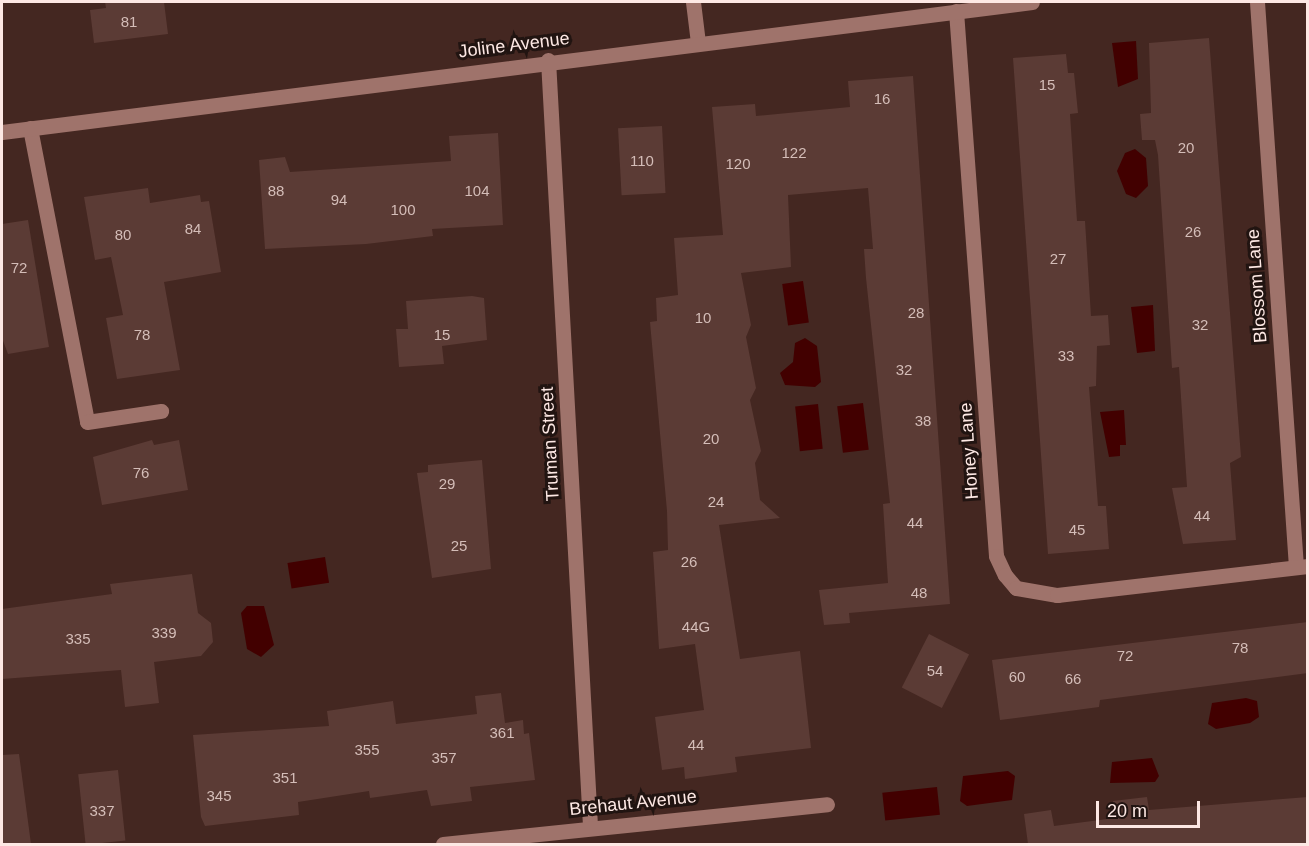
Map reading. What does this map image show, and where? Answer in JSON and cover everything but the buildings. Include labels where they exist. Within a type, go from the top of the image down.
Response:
[{"type":"street","points":[[693,2],[698,43]]},
{"type":"street","name":"Joline Avenue","points":[[2,132],[548,60],[1032,2]]},
{"type":"street","name":"Blossom Lane","points":[[1257,2],[1302,566]]},
{"type":"street","name":"Honey Lane","points":[[956,11],[996,556],[1005,575],[1016,588],[1057,595],[1302,566]]},
{"type":"street","name":"Truman Street","points":[[548,60],[590,825]]},
{"type":"street","points":[[30,128],[87,422],[160,411]]},
{"type":"street","name":"Brehaut Avenue","points":[[442,844],[590,825],[827,804]]},
{"type":"shaded area","points":[[1136,41],[1138,79],[1118,87],[1112,43]]},
{"type":"shaded area","points":[[1135,149],[1146,158],[1148,186],[1136,198],[1126,194],[1117,171],[1125,153]]},
{"type":"shaded area","points":[[803,281],[809,323],[788,326],[782,284]]},
{"type":"shaded area","points":[[1153,305],[1155,351],[1137,353],[1131,307]]},
{"type":"shaded area","points":[[805,338],[817,346],[821,382],[815,387],[785,385],[780,373],[793,362],[795,343]]},
{"type":"shaded area","points":[[863,403],[869,450],[843,453],[837,406]]},
{"type":"shaded area","points":[[818,404],[823,449],[800,451],[795,406]]},
{"type":"shaded area","points":[[1124,410],[1126,445],[1120,445],[1120,456],[1109,457],[1100,412]]},
{"type":"shaded area","points":[[325,557],[329,583],[292,589],[287,563]]},
{"type":"shaded area","points":[[247,606],[264,606],[274,645],[261,657],[247,649],[241,613]]},
{"type":"shaded area","points":[[1246,698],[1257,701],[1259,717],[1250,723],[1216,729],[1208,724],[1212,703]]},
{"type":"shaded area","points":[[1152,758],[1159,776],[1155,782],[1110,783],[1112,762]]},
{"type":"shaded area","points":[[1008,771],[1015,776],[1012,800],[967,806],[960,801],[963,776]]},
{"type":"shaded area","points":[[937,787],[940,815],[885,821],[882,793]]}]
